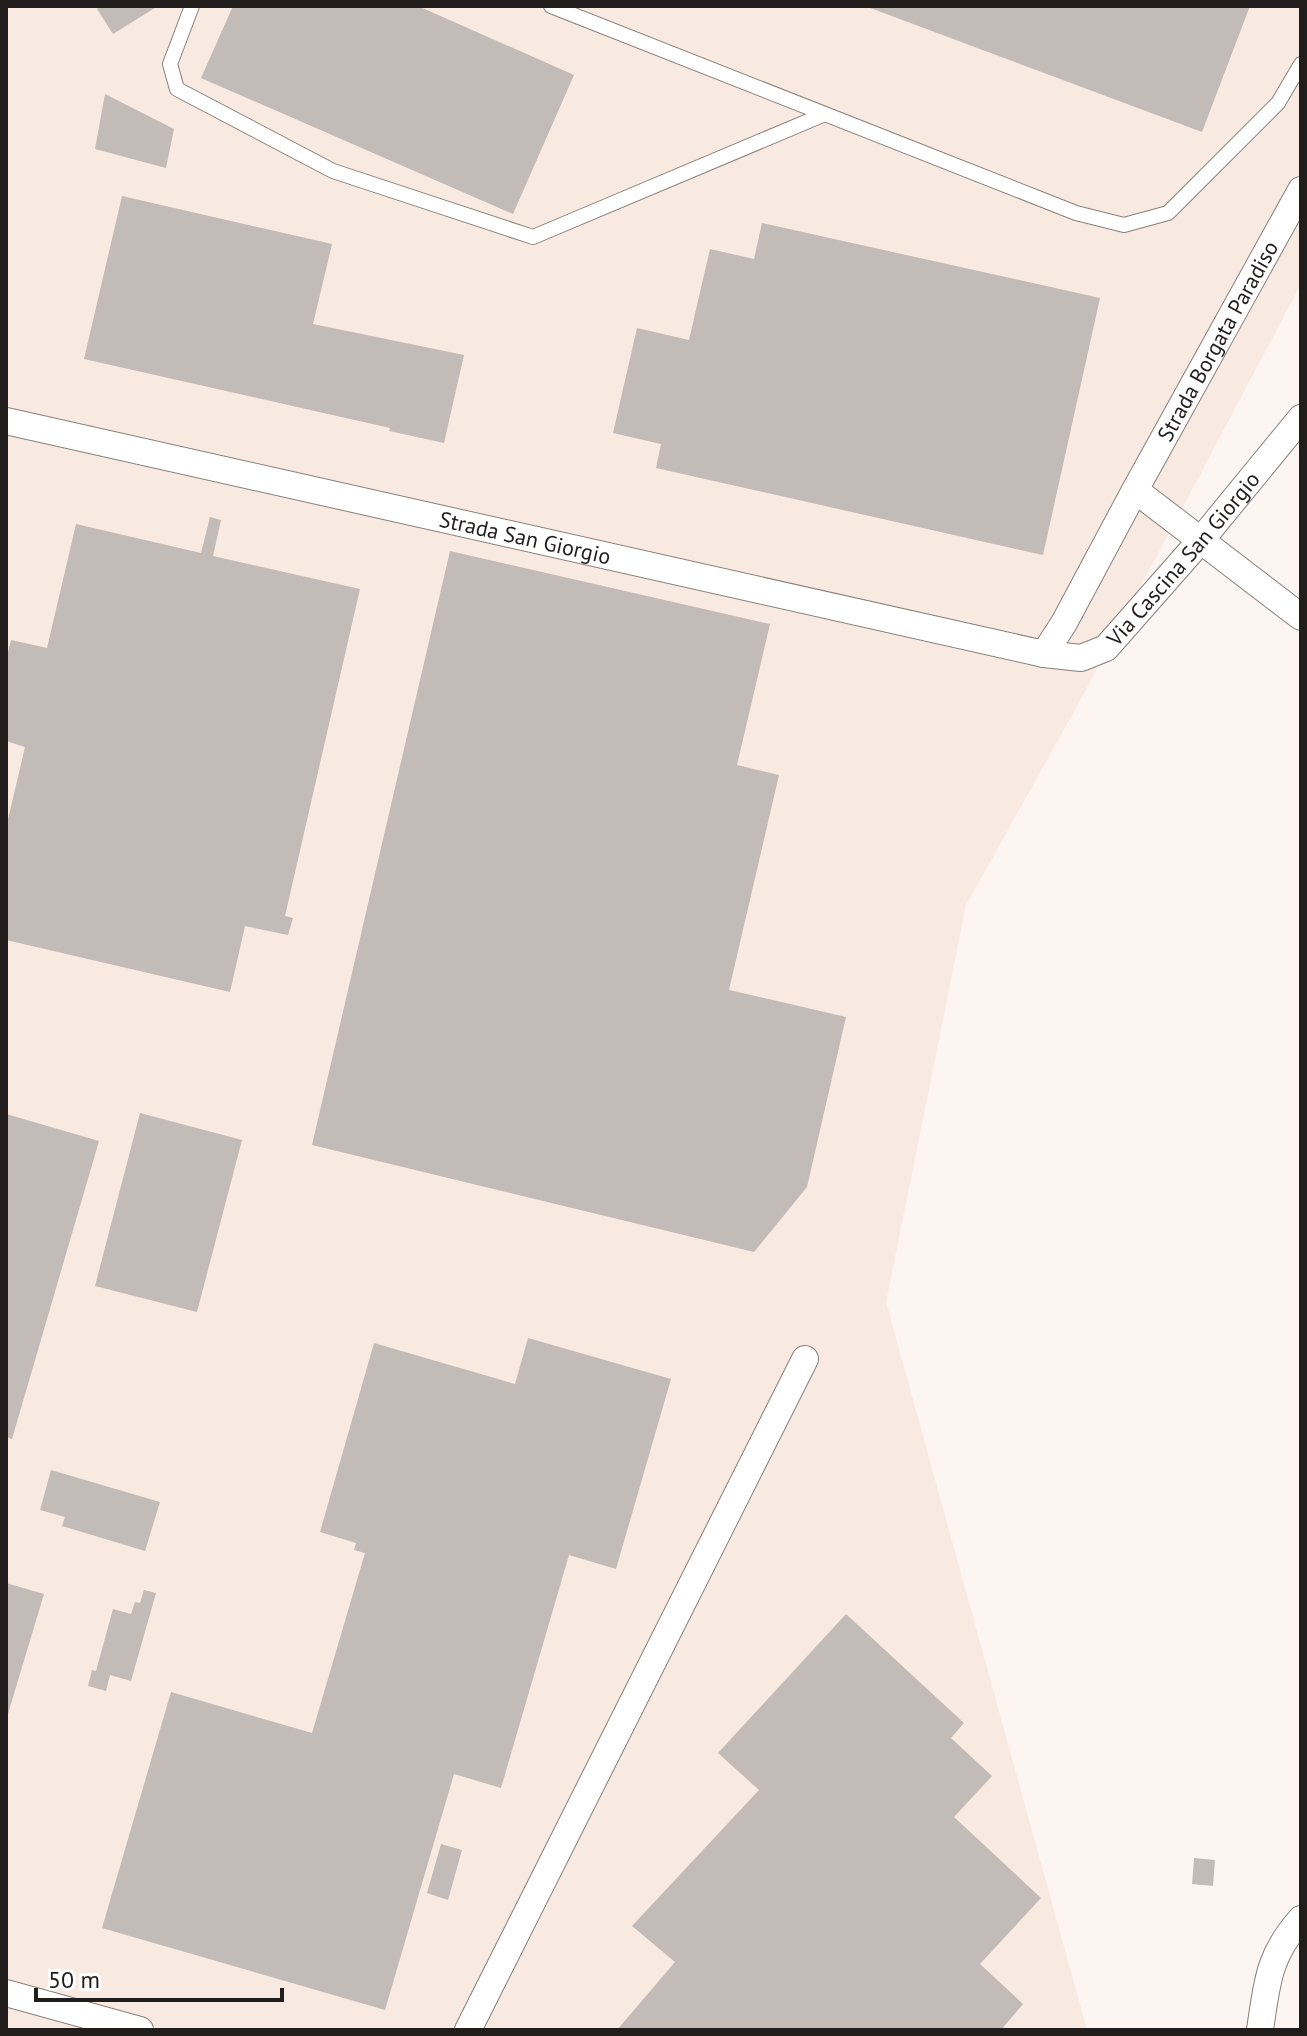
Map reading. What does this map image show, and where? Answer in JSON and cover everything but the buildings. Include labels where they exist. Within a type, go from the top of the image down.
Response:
[{"type":"street","name":"Strada Borgata Paradiso","points":[[1044,654],[1064,623],[1301,190]]},
{"type":"street","name":"Via Cascina San Giorgio","points":[[1044,654],[1081,658],[1106,648],[1201,540],[1301,418]]},
{"type":"street","name":"Strada San Giorgio","points":[[6,421],[1044,654]]},
{"type":"street","points":[[1135,490],[1301,617]]},
{"type":"street","points":[[468,2030],[805,1359]]},
{"type":"street","points":[[1260,2030],[1269,1970],[1283,1939],[1301,1919]]},
{"type":"street","points":[[6,1993],[140,2030]]},
{"type":"lane","points":[[192,6],[170,64],[177,89],[333,171],[533,237],[825,114]]},
{"type":"lane","points":[[551,6],[1076,213],[1124,225],[1168,213],[1278,103],[1301,64]]},
{"type":"shaded area","points":[[6,6],[1301,6],[1301,284],[1080,701],[966,905],[886,1302],[1087,2030],[6,2030]]}]
